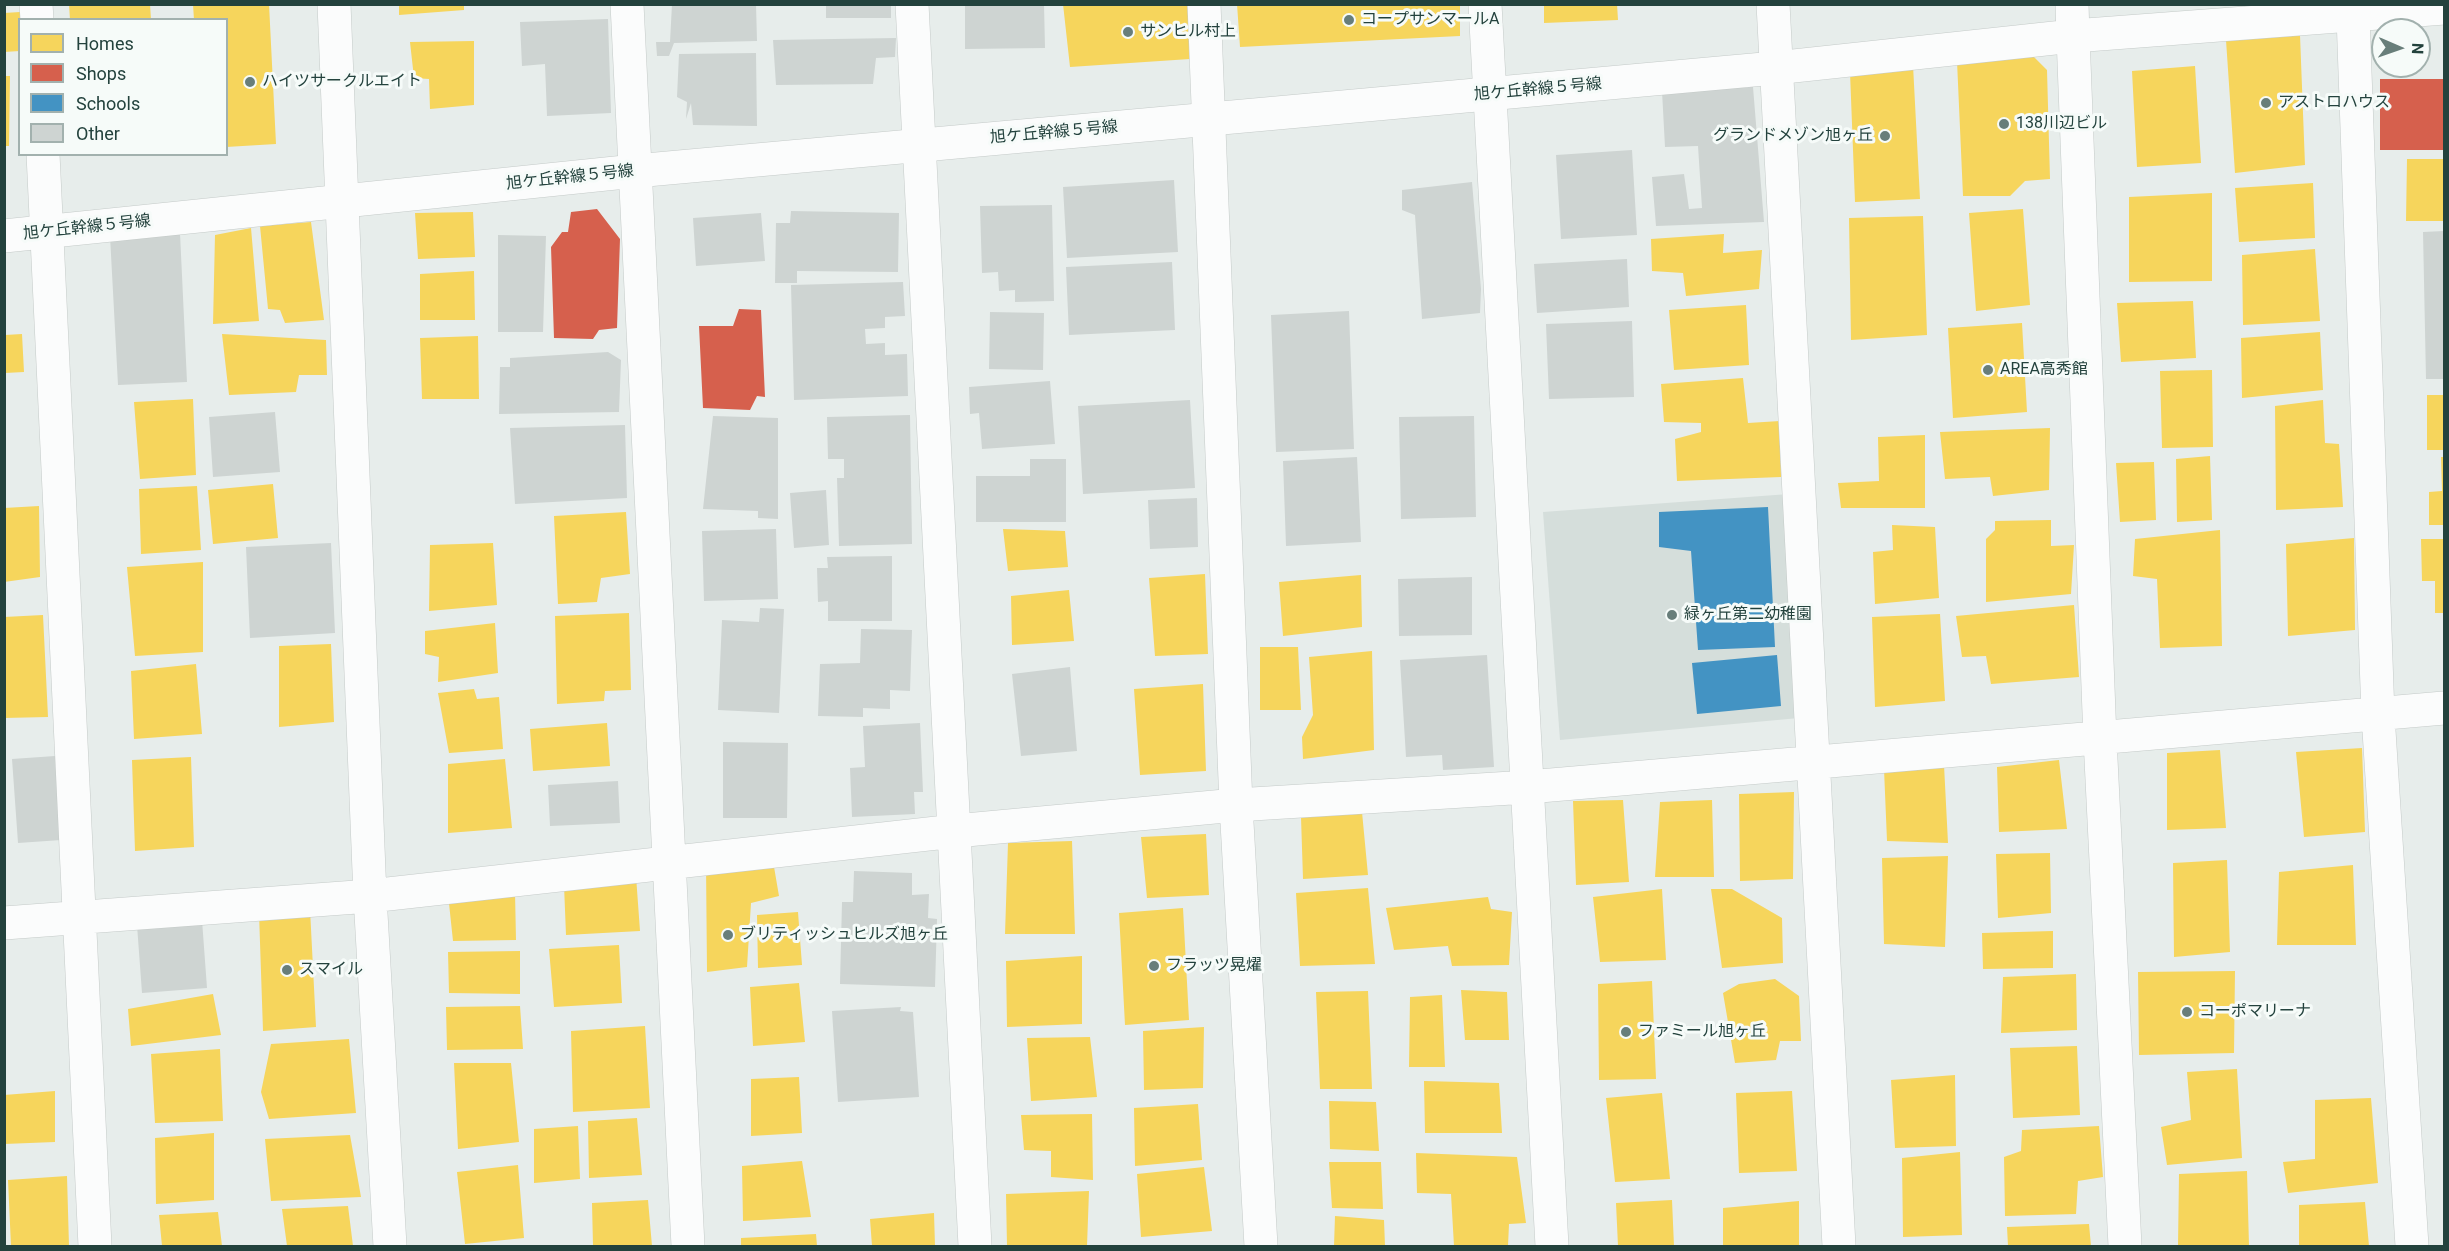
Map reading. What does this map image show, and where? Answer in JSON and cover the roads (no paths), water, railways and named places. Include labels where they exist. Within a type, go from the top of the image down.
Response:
[{"type":"street","points":[[334,4],[370,896],[390,1246]]},
{"type":"street","points":[[627,4],[688,1246]]},
{"type":"street","points":[[912,4],[975,1246]]},
{"type":"street","points":[[1204,4],[1236,806],[1261,1246]]},
{"type":"street","points":[[1485,4],[1552,1246]]},
{"type":"street","points":[[1773,4],[1839,1246]]},
{"type":"street","name":"旭ケ丘幹線５号線","points":[[4,236],[634,171],[1775,68],[2073,20],[2445,8]]},
{"type":"street","points":[[2372,11],[2378,715],[2412,1246]]},
{"type":"street","points":[[2073,20],[2100,738],[2125,1246]]},
{"type":"street","points":[[43,156],[95,1246]]},
{"type":"street","points":[[4,923],[370,896],[955,831],[1236,806],[1528,787],[2445,708]]},
{"type":"place","name":"コープサンマールA","points":[[1349,20]]},
{"type":"place","name":"サンヒル村上","points":[[1128,32]]},
{"type":"place","name":"ハイツサークルエイト","points":[[250,82]]},
{"type":"place","name":"アストロハウス","points":[[2266,103]]},
{"type":"place","name":"138川辺ビル","points":[[2004,124]]},
{"type":"place","name":"グランドメゾン旭ヶ丘","points":[[1885,136]]},
{"type":"place","name":"AREA高秀館","points":[[1988,370]]},
{"type":"place","name":"緑ヶ丘第二幼稚園","points":[[1672,615]]},
{"type":"place","name":"ブリティッシュヒルズ旭ヶ丘","points":[[728,935]]},
{"type":"place","name":"フラッツ晃燿","points":[[1154,966]]},
{"type":"place","name":"スマイル","points":[[287,970]]},
{"type":"place","name":"コーポマリーナ","points":[[2187,1012]]},
{"type":"place","name":"ファミール旭ヶ丘","points":[[1626,1032]]}]
